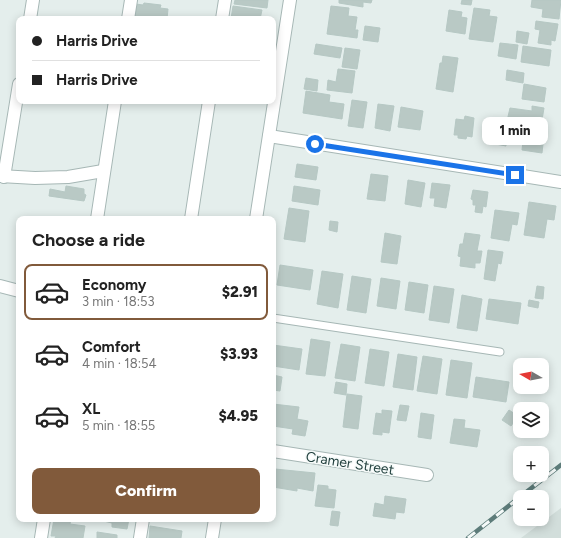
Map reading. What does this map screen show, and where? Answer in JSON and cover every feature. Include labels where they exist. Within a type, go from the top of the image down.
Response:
[{"type":"street","points":[[30,16],[33,0]]},
{"type":"street","points":[[128,16],[131,0]]},
{"type":"street","points":[[222,16],[225,0]]},
{"type":"street","points":[[276,91],[290,0]]},
{"type":"street","points":[[16,100],[2,177],[68,177],[104,171]]},
{"type":"street","points":[[97,216],[115,104]]},
{"type":"street","points":[[191,216],[210,104]]},
{"type":"street","points":[[256,216],[274,104]]},
{"type":"street","points":[[269,136],[561,182]]},
{"type":"street","points":[[0,286],[16,290]]},
{"type":"street","name":"Cramer Street","points":[[276,451],[427,475]]},
{"type":"street","points":[[41,538],[44,522]]},
{"type":"street","points":[[140,538],[143,522]]},
{"type":"street","points":[[212,538],[215,522]]},
{"type":"lane","points":[[276,318],[500,352]]},
{"type":"shaded area","points":[[561,508],[561,538],[521,538],[537,526],[549,526],[549,517]]},
{"type":"building","points":[[235,0],[268,0],[267,8],[234,4]]},
{"type":"building","points":[[339,0],[372,0],[371,3],[363,2],[363,7],[339,3]]},
{"type":"building","points":[[462,0],[472,0],[471,5],[461,4]]},
{"type":"building","points":[[532,0],[561,0],[559,19],[542,17],[543,9],[531,7]]},
{"type":"building","points":[[144,3],[161,5],[160,8],[168,9],[167,16],[134,16],[136,4],[143,5]]},
{"type":"building","points":[[233,6],[262,10],[261,16],[231,16]]},
{"type":"building","points":[[331,6],[349,8],[348,16],[357,17],[355,30],[358,30],[357,38],[327,34]]},
{"type":"building","points":[[474,8],[490,10],[489,16],[497,17],[493,42],[469,39]]},
{"type":"building","points":[[449,10],[462,12],[461,17],[467,18],[465,34],[446,31]]},
{"type":"building","points":[[536,21],[558,24],[555,41],[551,40],[551,45],[538,43],[540,30],[535,29]]},
{"type":"building","points":[[365,26],[380,28],[378,42],[363,40]]},
{"type":"building","points":[[517,31],[529,33],[527,44],[516,42]]},
{"type":"building","points":[[500,43],[518,45],[516,59],[498,56]]},
{"type":"building","points":[[316,44],[342,48],[340,58],[314,54]]},
{"type":"building","points":[[523,46],[551,50],[549,66],[521,62]]},
{"type":"building","points":[[345,48],[360,50],[357,69],[342,67]]},
{"type":"building","points":[[443,56],[458,58],[453,92],[436,89],[440,63],[442,63]]},
{"type":"building","points":[[338,69],[355,71],[352,93],[327,90],[328,80],[336,82]]},
{"type":"building","points":[[507,70],[524,73],[523,83],[506,80]]},
{"type":"building","points":[[306,78],[318,80],[317,91],[304,89]]},
{"type":"building","points":[[524,84],[546,88],[544,102],[522,99]]},
{"type":"building","points":[[306,91],[330,95],[329,102],[344,104],[342,119],[303,113]]},
{"type":"building","points":[[352,100],[367,102],[363,128],[348,126]]},
{"type":"building","points":[[378,104],[394,106],[390,131],[375,128]]},
{"type":"building","points":[[532,106],[544,108],[541,126],[507,121],[510,108],[532,111]]},
{"type":"building","points":[[401,107],[423,111],[420,130],[398,127]]},
{"type":"building","points":[[465,116],[474,118],[472,137],[467,136],[466,139],[458,138],[458,135],[454,135],[456,119],[464,120]]},
{"type":"building","points":[[487,128],[511,132],[509,140],[506,140],[506,146],[485,142]]},
{"type":"building","points":[[514,130],[519,131],[518,143],[512,142]]},
{"type":"building","points":[[522,131],[540,134],[539,143],[543,144],[542,153],[522,150],[523,141],[520,141]]},
{"type":"building","points":[[297,164],[318,167],[316,180],[295,177]]},
{"type":"building","points":[[371,174],[388,176],[385,201],[367,199]]},
{"type":"building","points":[[408,180],[425,183],[421,207],[405,204]]},
{"type":"building","points":[[432,183],[450,185],[446,208],[434,206],[435,198],[430,198]]},
{"type":"building","points":[[66,186],[84,189],[84,194],[86,195],[84,201],[49,196],[50,189],[65,192]]},
{"type":"building","points":[[294,186],[320,190],[318,205],[292,201]]},
{"type":"building","points":[[473,190],[488,192],[486,207],[483,206],[482,213],[475,212],[476,205],[473,205],[473,200],[471,199]]},
{"type":"building","points":[[529,202],[556,206],[554,220],[547,219],[544,238],[524,235]]},
{"type":"building","points":[[289,208],[309,211],[305,242],[284,239]]},
{"type":"building","points":[[495,210],[519,213],[517,225],[512,224],[509,241],[491,238]]},
{"type":"building","points":[[330,221],[338,222],[337,232],[329,230]]},
{"type":"building","points":[[385,233],[401,236],[397,264],[381,262]]},
{"type":"building","points":[[465,233],[480,235],[477,251],[482,251],[480,263],[475,263],[475,268],[460,266],[461,257],[458,256],[460,244],[463,244]]},
{"type":"building","points":[[488,250],[503,252],[501,264],[498,263],[495,281],[484,279]]},
{"type":"building","points":[[280,265],[313,270],[310,290],[277,285]]},
{"type":"building","points":[[322,271],[343,274],[338,308],[317,304]]},
{"type":"building","points":[[352,276],[371,279],[366,313],[347,310]]},
{"type":"building","points":[[381,278],[400,281],[396,309],[377,306]]},
{"type":"building","points":[[409,282],[428,285],[424,313],[405,310]]},
{"type":"building","points":[[434,286],[454,289],[449,323],[429,320]]},
{"type":"building","points":[[537,286],[544,287],[543,299],[535,298]]},
{"type":"building","points":[[462,295],[482,299],[477,331],[457,328]]},
{"type":"building","points":[[489,299],[521,303],[518,324],[486,319]]},
{"type":"building","points":[[529,300],[539,302],[538,308],[528,306]]},
{"type":"building","points":[[311,339],[330,342],[325,376],[306,374]]},
{"type":"building","points":[[341,344],[360,347],[355,381],[335,378]]},
{"type":"building","points":[[276,345],[302,349],[299,370],[276,366]]},
{"type":"building","points":[[370,349],[389,352],[384,386],[365,383]]},
{"type":"building","points":[[398,354],[417,357],[413,390],[393,387]]},
{"type":"building","points":[[423,356],[442,359],[437,394],[417,391]]},
{"type":"building","points":[[451,360],[472,363],[467,398],[446,395]]},
{"type":"building","points":[[276,376],[282,377],[280,391],[276,390]]},
{"type":"building","points":[[476,377],[509,382],[506,402],[473,397]]},
{"type":"building","points":[[336,382],[347,384],[346,395],[334,393]]},
{"type":"building","points":[[347,394],[362,396],[358,429],[343,427]]},
{"type":"building","points":[[276,404],[299,407],[297,419],[308,421],[305,436],[292,434],[293,429],[276,426]]},
{"type":"building","points":[[400,405],[409,406],[406,421],[397,420]]},
{"type":"building","points":[[382,410],[392,411],[389,433],[382,432],[382,435],[373,434],[376,413],[382,414]]},
{"type":"building","points":[[509,410],[513,413],[513,423],[511,426],[502,420]]},
{"type":"building","points":[[421,413],[434,415],[431,439],[418,437]]},
{"type":"building","points":[[454,419],[465,420],[464,428],[480,430],[477,447],[450,443]]},
{"type":"building","points":[[276,469],[315,473],[313,491],[297,488],[297,491],[276,488]]},
{"type":"building","points":[[318,485],[328,486],[328,489],[336,490],[334,508],[315,506]]},
{"type":"building","points":[[385,496],[406,499],[404,513],[396,512],[395,519],[373,516],[375,503],[384,505]]},
{"type":"building","points":[[332,511],[340,512],[338,526],[330,525]]},
{"type":"building","points":[[53,522],[70,522],[70,524],[85,526],[83,538],[55,538],[56,536],[51,536]]},
{"type":"building","points":[[108,522],[128,522],[127,529],[112,527],[112,523]]},
{"type":"building","points":[[150,526],[182,531],[181,538],[149,538]]},
{"type":"building","points":[[97,532],[117,535],[117,538],[97,538]]},
{"type":"railway","points":[[529,490],[561,465]]},
{"type":"railway","points":[[468,538],[513,503]]},
{"type":"route","points":[[315,144],[515,175]]}]
